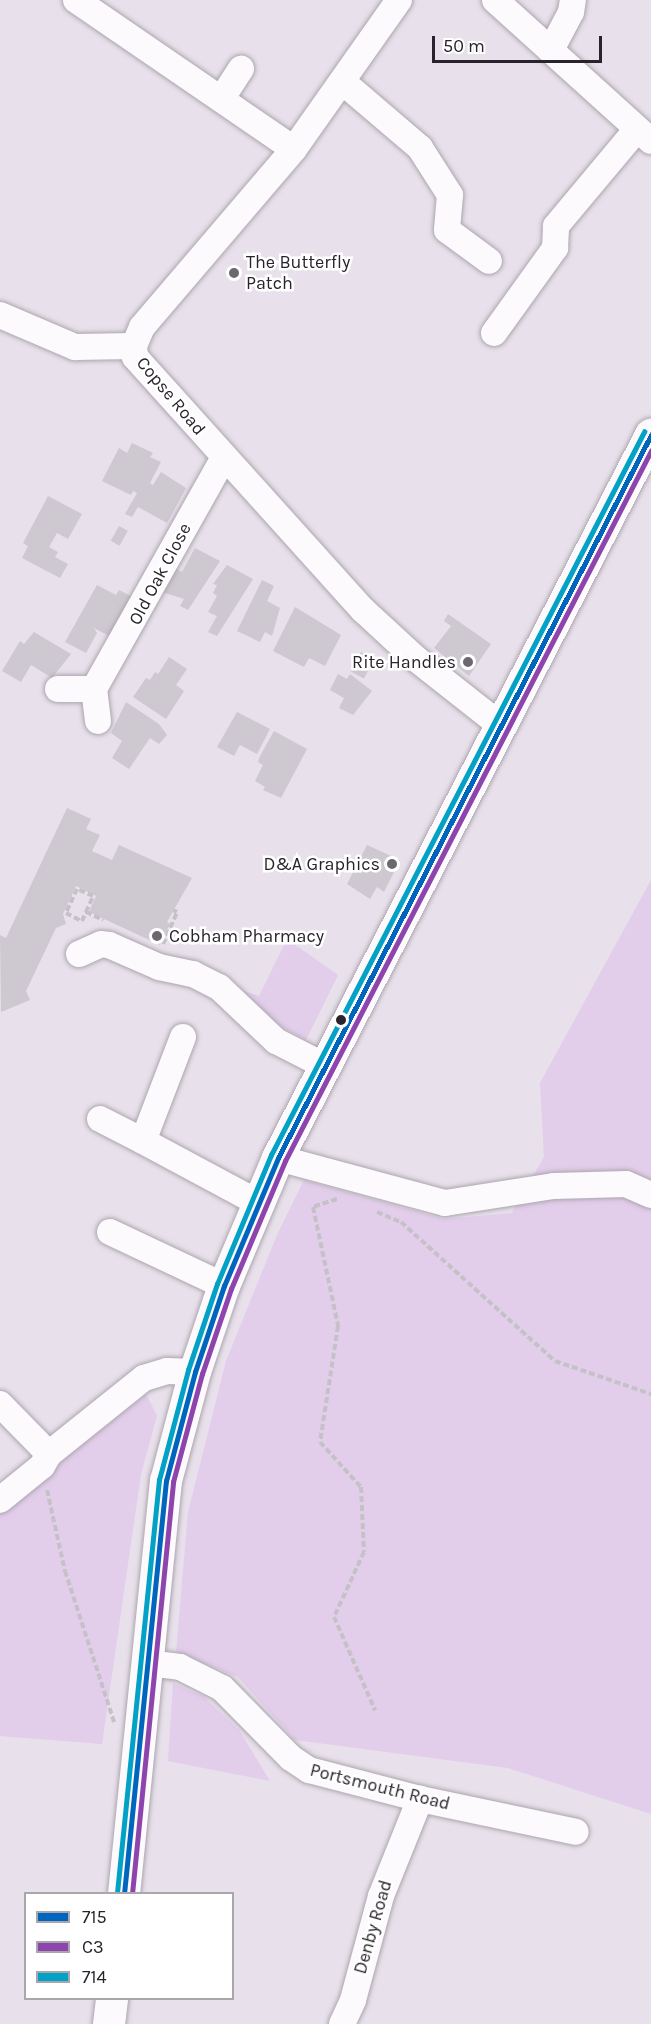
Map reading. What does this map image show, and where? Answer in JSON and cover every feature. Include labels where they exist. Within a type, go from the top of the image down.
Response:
[{"type":"main road","points":[[124,1892],[166,1481],[195,1372],[224,1286],[278,1158],[499,724],[651,435]]},
{"type":"main road","points":[[109,2024],[112,2000]]},
{"type":"street","points":[[76,0],[294,149]]},
{"type":"street","name":"Copse Road","points":[[399,0],[344,83],[294,149],[142,327],[134,346],[140,365],[363,610],[415,658],[499,724]]},
{"type":"street","points":[[494,333],[555,248],[555,226],[647,137],[495,0]]},
{"type":"street","points":[[551,50],[571,12],[573,0]]},
{"type":"street","points":[[222,98],[242,69]]},
{"type":"street","points":[[344,83],[420,148],[450,195],[447,230],[489,261]]},
{"type":"street","points":[[0,315],[75,346],[134,346]]},
{"type":"street","name":"Old Oak Close","points":[[94,689],[224,457]]},
{"type":"street","points":[[58,690],[94,689],[98,721]]},
{"type":"street","points":[[80,954],[109,945],[159,967],[193,974],[219,987],[276,1041],[326,1066]]},
{"type":"street","points":[[143,1142],[183,1037]]},
{"type":"street","points":[[100,1119],[258,1202]]},
{"type":"street","points":[[278,1158],[445,1203],[554,1186],[626,1184],[651,1195]]},
{"type":"street","points":[[110,1232],[224,1286]]},
{"type":"street","points":[[0,1500],[144,1378],[167,1371],[195,1372]]},
{"type":"street","points":[[0,1404],[45,1460]]},
{"type":"street","name":"Portsmouth Road","points":[[148,1663],[180,1667],[222,1688],[291,1758],[309,1770],[420,1799],[576,1832]]},
{"type":"street","name":"Denby Road","points":[[342,2024],[353,2000],[381,1896],[420,1799]]},
{"type":"path","points":[[161,947],[177,912],[173,910]]},
{"type":"path","points":[[343,1197],[313,1207],[338,1326],[320,1442],[361,1487],[364,1552],[334,1617],[375,1710]]},
{"type":"path","points":[[372,1209],[401,1222],[555,1361],[651,1394]]},
{"type":"path","points":[[45,1460],[65,1571],[116,1727],[141,1731]]},
{"type":"shaded area","points":[[651,880],[651,1814],[508,1768],[295,1740],[238,1677],[176,1653],[188,1512],[226,1361],[277,1235],[304,1180],[444,1219],[512,1213],[544,1157],[540,1083]]},
{"type":"shaded area","points":[[287,939],[338,975],[306,1040],[277,1024],[244,991],[259,996]]},
{"type":"shaded area","points":[[146,1394],[157,1416],[141,1474],[102,1744],[0,1736],[0,1507]]},
{"type":"shaded area","points":[[173,1683],[203,1696],[239,1730],[270,1781],[168,1761]]},
{"type":"building","points":[[132,443],[153,453],[150,457],[161,462],[150,483],[153,485],[161,472],[186,488],[167,523],[138,507],[132,517],[125,514],[137,493],[133,491],[131,495],[102,481],[119,448],[127,453]]},
{"type":"building","points":[[48,496],[82,514],[68,539],[57,533],[49,547],[58,552],[55,557],[68,564],[60,578],[22,558],[28,546],[23,543]]},
{"type":"building","points":[[119,526],[128,531],[120,546],[111,541]]},
{"type":"building","points":[[195,548],[220,561],[188,610],[180,606],[184,599],[162,592],[174,568],[182,572]]},
{"type":"building","points":[[227,565],[253,579],[217,636],[208,632],[217,616],[208,612],[217,596],[213,593],[217,585],[213,584]]},
{"type":"building","points":[[262,580],[274,586],[267,601],[280,608],[272,636],[265,632],[260,642],[237,631]]},
{"type":"building","points":[[97,585],[116,595],[119,590],[133,597],[111,637],[94,628],[97,633],[86,653],[65,642]]},
{"type":"building","points":[[295,607],[341,635],[325,666],[309,658],[304,667],[273,651]]},
{"type":"building","points":[[448,614],[491,644],[469,676],[434,648],[451,626],[444,621]]},
{"type":"building","points":[[34,632],[71,654],[52,678],[31,665],[21,682],[2,671],[20,641],[24,644]]},
{"type":"building","points":[[361,652],[374,659],[364,678],[351,671]]},
{"type":"building","points":[[169,657],[187,669],[176,685],[184,691],[166,719],[133,697],[146,678],[150,680],[155,672],[158,674]]},
{"type":"building","points":[[338,674],[347,679],[350,674],[372,691],[353,715],[339,708],[344,698],[330,690]]},
{"type":"building","points":[[126,702],[159,724],[167,735],[159,744],[150,738],[129,769],[112,758],[122,741],[111,733]]},
{"type":"building","points":[[237,712],[270,729],[257,754],[240,745],[234,756],[217,747]]},
{"type":"building","points":[[274,731],[307,749],[281,798],[263,790],[265,787],[255,781],[263,765],[258,762],[260,756]]},
{"type":"building","points":[[67,808],[91,819],[86,829],[100,835],[92,851],[112,860],[119,845],[192,878],[167,922],[170,924],[160,945],[89,912],[96,896],[76,886],[63,914],[66,924],[56,928],[26,991],[30,1000],[1,1012],[0,935],[6,938]]},
{"type":"building","points":[[367,845],[400,860],[384,892],[377,887],[370,899],[347,884]]},
{"type":"transit line","name":"714","points":[[117,1892],[159,1480],[188,1370],[217,1284],[271,1155],[644,432]]},
{"type":"transit line","name":"715","points":[[124,1892],[166,1481],[195,1372],[224,1286],[278,1158],[651,435]]},
{"type":"transit line","name":"C3","points":[[132,1892],[173,1482],[202,1374],[231,1289],[285,1161],[651,451]]},
{"type":"place","name":"The Butterfly Patch","points":[[234,273]]},
{"type":"place","name":"Rite Handles","points":[[468,662]]},
{"type":"place","name":"D&A Graphics","points":[[392,864]]},
{"type":"place","name":"Cobham Pharmacy","points":[[157,936]]}]
